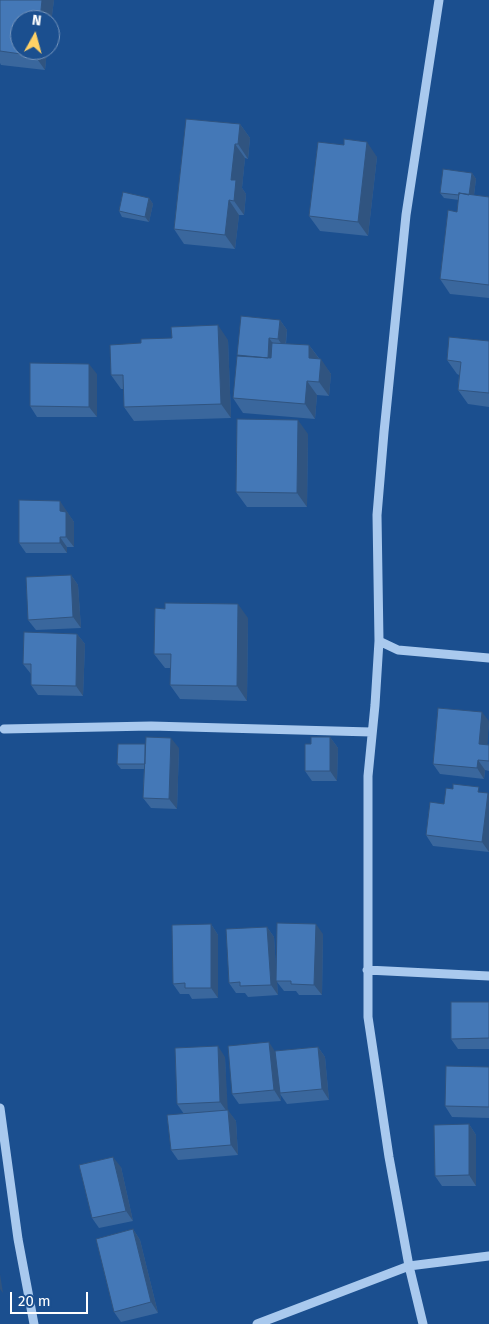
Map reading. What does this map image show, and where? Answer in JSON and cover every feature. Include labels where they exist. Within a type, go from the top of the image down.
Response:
[{"type":"street","points":[[423,1324],[409,1266],[389,1157],[368,1017],[368,776],[375,705],[378,641],[377,515],[384,432],[406,215],[438,0]]},
{"type":"street","points":[[378,641],[398,650],[489,658]]},
{"type":"street","points":[[4,729],[151,726],[371,732]]},
{"type":"street","points":[[367,970],[489,976]]},
{"type":"street","points":[[0,1108],[18,1239],[34,1324]]},
{"type":"street","points":[[257,1324],[409,1266],[489,1256]]},
{"type":"building","points":[[0,0],[42,0],[41,10],[10,10],[10,52],[0,51]]},
{"type":"building","points":[[186,119],[240,124],[238,144],[235,144],[231,180],[236,180],[234,201],[229,200],[225,235],[174,229]]},
{"type":"building","points":[[344,139],[367,142],[358,222],[309,216],[318,142],[344,145]]},
{"type":"building","points":[[443,169],[472,173],[469,195],[440,193]]},
{"type":"building","points":[[123,192],[149,198],[145,217],[119,211]]},
{"type":"building","points":[[459,193],[489,197],[489,285],[440,279],[448,210],[457,212]]},
{"type":"building","points":[[241,316],[280,320],[278,339],[269,338],[268,358],[237,355]]},
{"type":"building","points":[[218,325],[221,404],[124,407],[123,375],[111,375],[110,345],[141,343],[141,339],[172,338],[171,327]]},
{"type":"building","points":[[449,337],[489,341],[489,393],[458,390],[461,362],[447,360]]},
{"type":"building","points":[[272,343],[309,345],[309,358],[321,359],[319,382],[307,381],[305,404],[233,398],[237,356],[271,358]]},
{"type":"building","points":[[30,363],[89,364],[89,407],[30,406]]},
{"type":"building","points":[[237,419],[298,420],[297,493],[236,492]]},
{"type":"building","points":[[19,500],[60,501],[60,511],[66,512],[66,537],[60,537],[60,543],[19,543]]},
{"type":"building","points":[[71,575],[73,617],[28,620],[26,577]]},
{"type":"building","points":[[165,603],[238,604],[237,686],[170,685],[171,654],[154,654],[155,608],[165,609]]},
{"type":"building","points":[[24,632],[77,634],[76,686],[31,685],[31,664],[23,664]]},
{"type":"building","points":[[438,708],[482,712],[479,744],[489,745],[489,761],[478,760],[477,768],[433,764]]},
{"type":"building","points":[[146,737],[171,738],[169,799],[143,798]]},
{"type":"building","points":[[311,737],[330,737],[330,771],[305,771],[305,744],[311,744]]},
{"type":"building","points":[[118,744],[145,744],[145,764],[117,764]]},
{"type":"building","points":[[453,784],[479,787],[478,792],[488,793],[482,842],[426,835],[430,802],[444,804],[446,788],[453,789]]},
{"type":"building","points":[[277,923],[316,924],[314,985],[291,984],[291,981],[276,981]]},
{"type":"building","points":[[211,924],[211,988],[185,988],[185,983],[173,984],[172,925]]},
{"type":"building","points":[[267,927],[271,985],[240,986],[240,982],[229,983],[226,929]]},
{"type":"building","points":[[451,1002],[489,1002],[489,1038],[451,1039]]},
{"type":"building","points":[[269,1042],[274,1090],[232,1094],[228,1046]]},
{"type":"building","points":[[218,1046],[220,1102],[177,1104],[175,1048]]},
{"type":"building","points":[[318,1047],[322,1089],[280,1093],[275,1051]]},
{"type":"building","points":[[446,1066],[489,1067],[489,1107],[445,1106]]},
{"type":"building","points":[[228,1110],[231,1145],[171,1150],[167,1115]]},
{"type":"building","points":[[469,1124],[469,1175],[435,1176],[434,1125]]},
{"type":"building","points":[[113,1157],[126,1211],[92,1218],[79,1165]]},
{"type":"building","points":[[133,1229],[151,1302],[114,1312],[96,1239]]}]
